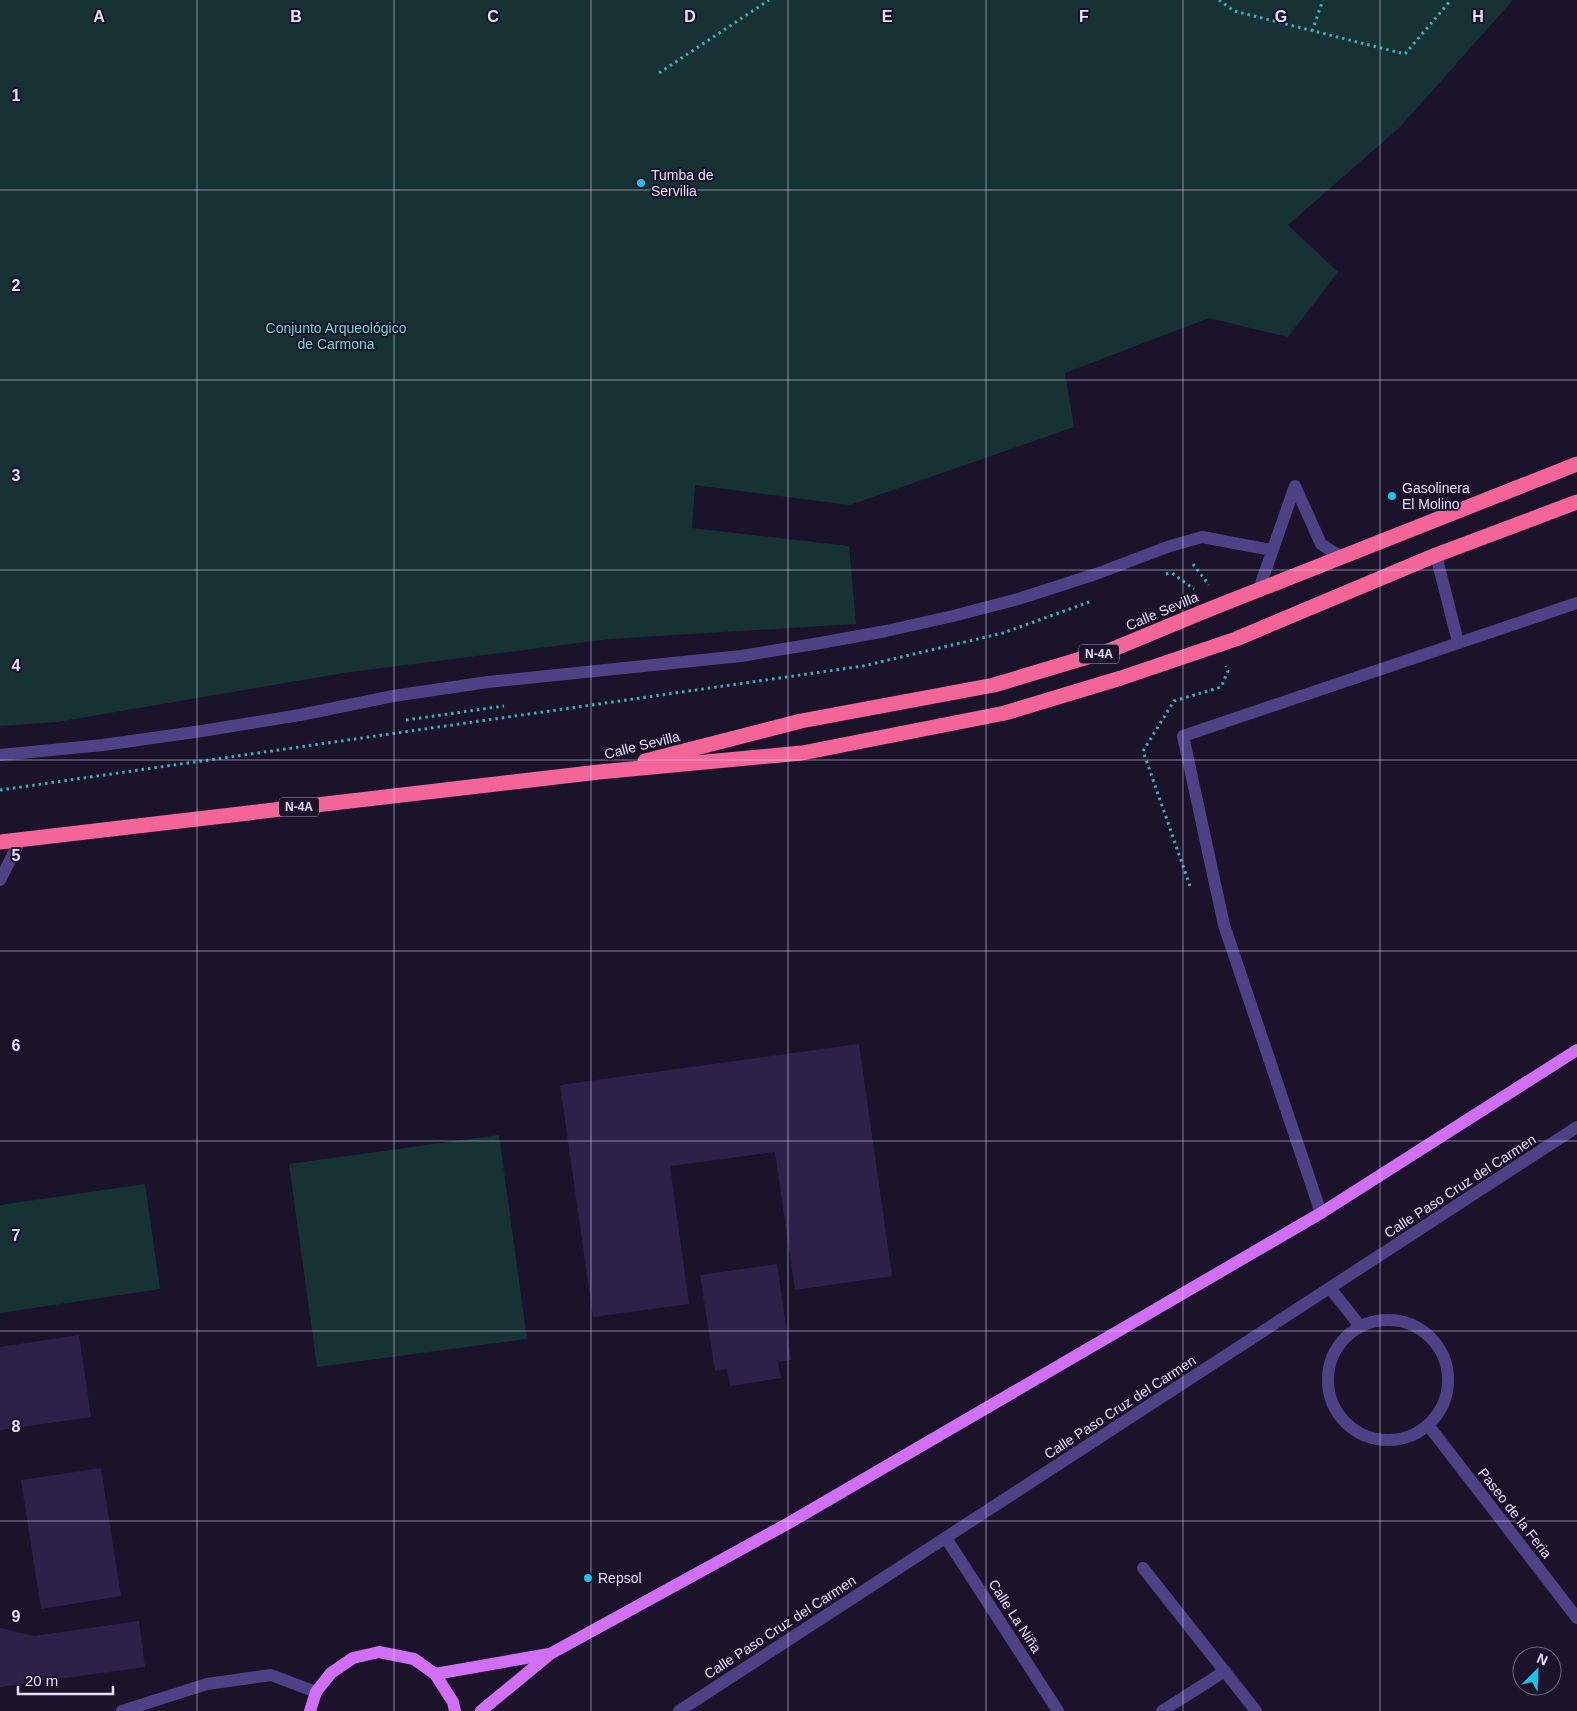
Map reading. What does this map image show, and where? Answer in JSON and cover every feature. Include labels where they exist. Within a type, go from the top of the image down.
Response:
[{"type":"highway","name":"Calle Sevilla","points":[[599,772],[800,721],[994,685],[1111,650],[1259,589],[1577,464]]},
{"type":"highway","name":"Calle Sevilla","points":[[599,772],[802,753],[1005,713],[1121,678],[1236,639],[1436,555],[1577,502]]},
{"type":"highway","name":"N-4A","points":[[0,842],[599,772]]},
{"type":"main road","points":[[481,1711],[550,1654],[787,1524],[1321,1213],[1577,1050]]},
{"type":"main road","points":[[310,1711],[316,1692],[331,1672],[353,1658],[379,1652],[414,1659],[436,1674],[454,1702],[455,1711]]},
{"type":"main road","points":[[436,1674],[550,1654]]},
{"type":"street","points":[[1259,589],[1295,486],[1321,544],[1340,557]]},
{"type":"street","points":[[0,755],[202,731],[300,715],[393,696],[488,682],[741,656],[820,644],[934,620],[1018,598],[1096,574],[1170,546],[1202,537],[1272,550]]},
{"type":"street","points":[[1436,555],[1458,642]]},
{"type":"street","points":[[1321,1213],[1224,925],[1183,736],[1577,603]]},
{"type":"street","points":[[0,880],[21,839]]},
{"type":"street","name":"Calle Paso Cruz del Carmen","points":[[679,1711],[1577,1128]]},
{"type":"street","points":[[1330,1288],[1360,1326]]},
{"type":"street","points":[[1378,1320],[1398,1320],[1416,1327],[1432,1338],[1443,1354],[1448,1373],[1448,1392],[1441,1410],[1428,1425],[1411,1436],[1392,1440],[1371,1438],[1353,1428],[1339,1414],[1330,1396],[1328,1376],[1333,1356],[1344,1339],[1360,1326],[1378,1320]]},
{"type":"street","name":"Paseo de la Feria","points":[[1428,1425],[1577,1618]]},
{"type":"street","name":"Calle La Niña","points":[[946,1538],[1058,1711]]},
{"type":"street","points":[[1143,1568],[1256,1711]]},
{"type":"street","points":[[1162,1711],[1225,1671]]},
{"type":"street","points":[[122,1711],[207,1684],[271,1674],[316,1692]]},
{"type":"path","points":[[659,73],[769,0]]},
{"type":"path","points":[[1219,0],[1234,11],[1405,54],[1451,0]]},
{"type":"path","points":[[1312,30],[1323,0]]},
{"type":"green space","name":"Conjunto Arqueológico de Carmona","points":[[0,0],[1513,0],[1400,127],[1288,225],[1338,272],[1288,337],[1209,318],[1065,373],[1074,427],[850,505],[695,485],[692,528],[849,546],[856,624],[610,639],[343,673],[57,722],[0,726]]},
{"type":"green space","points":[[499,1135],[527,1339],[317,1367],[289,1164]]},
{"type":"green space","points":[[145,1184],[160,1289],[0,1313],[0,1205]]},
{"type":"building","points":[[859,1044],[892,1276],[795,1290],[775,1152],[670,1166],[689,1304],[593,1317],[560,1085]]},
{"type":"building","points":[[777,1264],[791,1360],[778,1362],[781,1378],[730,1386],[727,1369],[715,1371],[700,1275]]},
{"type":"building","points":[[79,1335],[91,1417],[0,1430],[0,1347]]},
{"type":"building","points":[[101,1468],[121,1596],[41,1609],[21,1480]]},
{"type":"building","points":[[139,1621],[145,1667],[0,1687],[0,1628],[34,1636]]},
{"type":"place","name":"Tumba de Servilia","points":[[641,183]]},
{"type":"place","name":"Gasolinera El Molino","points":[[1392,496]]},
{"type":"place","name":"Repsol","points":[[588,1578]]}]
